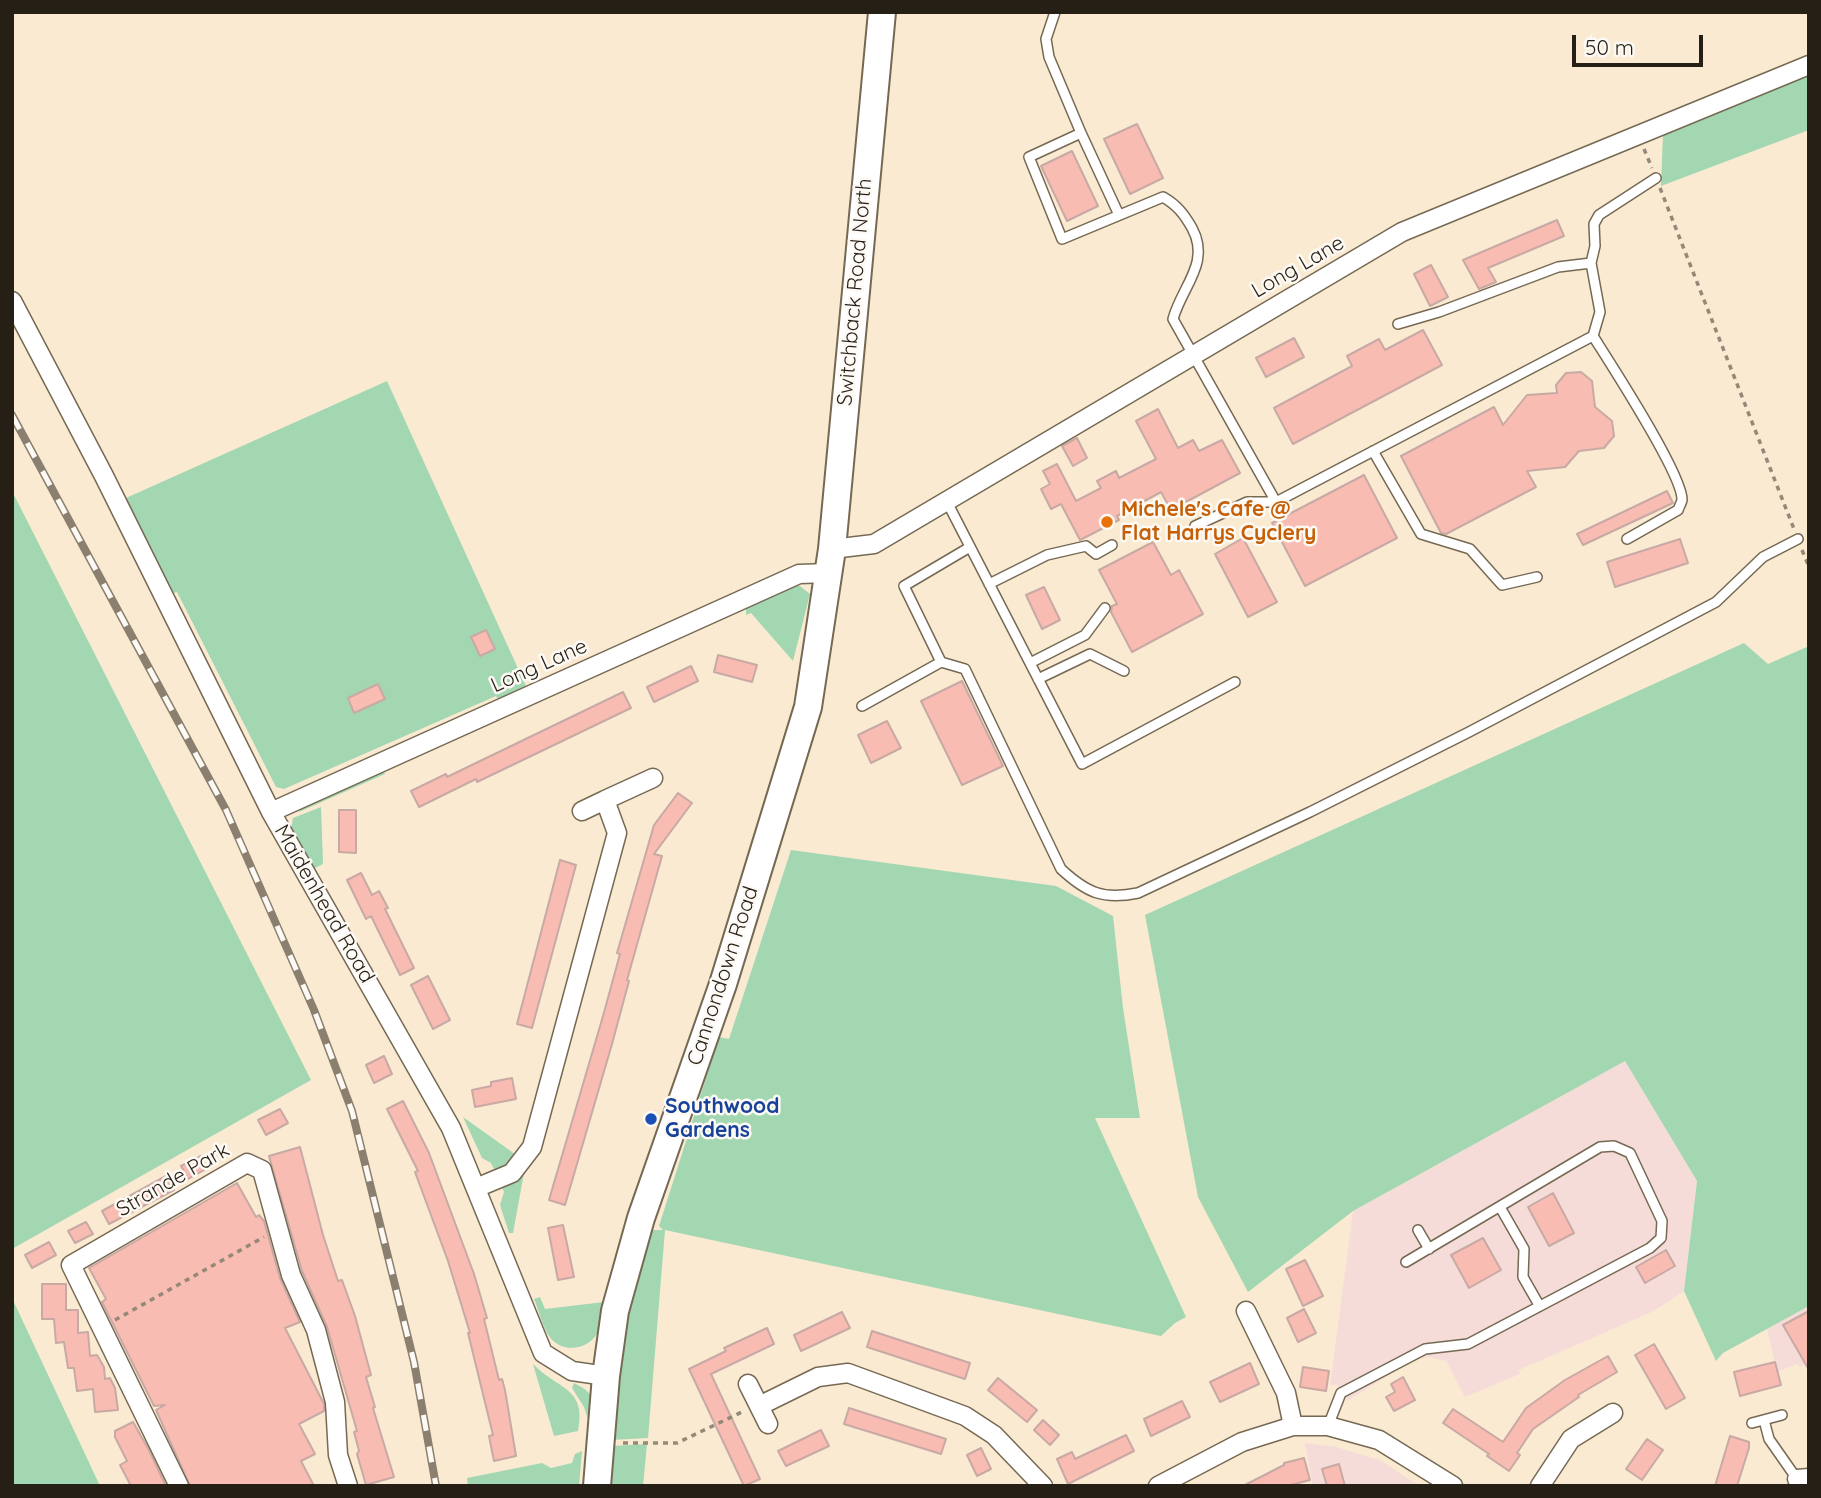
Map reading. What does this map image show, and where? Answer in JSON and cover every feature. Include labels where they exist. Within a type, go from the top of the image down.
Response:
[{"type":"main road","name":"Switchback Road North","points":[[831,561],[882,12]]},
{"type":"main road","name":"Cannondown Road","points":[[606,1376],[615,1311],[641,1218],[723,984],[808,707],[831,561]]},
{"type":"main road","points":[[597,1486],[606,1376]]},
{"type":"street","name":"Long Lane","points":[[271,812],[799,574],[874,544],[1402,232],[1809,65]]},
{"type":"street","name":"Maidenhead Road","points":[[12,301],[110,489],[271,812],[438,1104],[477,1188],[543,1353],[572,1371],[606,1376]]},
{"type":"street","points":[[582,811],[653,778]]},
{"type":"street","points":[[477,1188],[512,1173],[532,1147],[617,833],[605,800]]},
{"type":"street","name":"Strande Park","points":[[179,1486],[71,1265],[247,1163],[262,1170],[291,1275],[319,1342],[335,1402],[338,1455],[348,1486]]},
{"type":"street","points":[[1246,1311],[1286,1393],[1293,1426]]},
{"type":"street","points":[[760,1406],[818,1377],[848,1373],[965,1416],[993,1435],[1043,1486]]},
{"type":"street","points":[[748,1384],[768,1424]]},
{"type":"street","points":[[1540,1486],[1571,1439],[1613,1413]]},
{"type":"street","points":[[1158,1486],[1242,1441],[1293,1426],[1328,1426],[1379,1440],[1453,1486]]},
{"type":"lane","points":[[1055,12],[1046,39],[1049,57],[1119,215]]},
{"type":"lane","points":[[1081,133],[1029,157],[1062,239],[1163,197],[1184,213],[1195,234],[1200,252],[1173,319],[1276,502]]},
{"type":"lane","points":[[1195,526],[1247,502],[1276,502],[1593,336],[1600,312],[1591,263],[1595,246],[1594,224],[1598,215],[1656,178]]},
{"type":"lane","points":[[1398,324],[1439,312],[1558,267],[1591,263]]},
{"type":"lane","points":[[1593,336],[1632,398],[1676,478],[1682,500],[1678,510],[1627,539]]},
{"type":"lane","points":[[1373,450],[1421,534],[1470,550],[1502,585],[1537,577]]},
{"type":"lane","points":[[946,500],[1082,764],[1235,682]]},
{"type":"lane","points":[[862,706],[941,662],[965,669],[1061,869],[1078,885],[1096,894],[1117,897],[1138,893],[1310,812],[1506,713],[1716,602],[1763,557],[1798,539]]},
{"type":"lane","points":[[989,584],[1047,555],[1086,546],[1096,554],[1112,545]]},
{"type":"lane","points":[[941,662],[904,586],[970,547]]},
{"type":"lane","points":[[1030,663],[1085,635],[1105,608]]},
{"type":"lane","points":[[1038,679],[1090,654],[1124,671]]},
{"type":"lane","points":[[1328,1426],[1341,1393],[1425,1349],[1468,1344],[1650,1248],[1661,1237],[1662,1222],[1630,1153],[1614,1146],[1600,1147],[1405,1262]]},
{"type":"lane","points":[[1500,1206],[1524,1249],[1523,1277],[1539,1305]]},
{"type":"lane","points":[[1418,1230],[1429,1249]]},
{"type":"lane","points":[[1752,1423],[1782,1415]]},
{"type":"lane","points":[[1764,1420],[1769,1439],[1803,1479]]},
{"type":"path","points":[[1639,135],[1809,567]]},
{"type":"path","points":[[102,1327],[278,1229]]},
{"type":"path","points":[[599,1443],[677,1443],[760,1406]]},
{"type":"shaded area","points":[[1625,1061],[1697,1181],[1684,1291],[1654,1311],[1519,1370],[1520,1374],[1465,1397],[1446,1361],[1428,1357],[1413,1360],[1349,1400],[1345,1399],[1336,1384],[1330,1386],[1353,1211]]},
{"type":"shaded area","points":[[1809,1306],[1809,1363],[1799,1367],[1797,1364],[1777,1372],[1767,1329]]},
{"type":"shaded area","points":[[1305,1443],[1336,1447],[1380,1460],[1419,1486],[1313,1486]]},
{"type":"green space","points":[[1809,72],[1809,130],[1661,186],[1663,134]]},
{"type":"green space","points":[[387,381],[526,686],[498,699],[496,696],[284,789],[276,787],[126,498]]},
{"type":"green space","points":[[12,491],[311,1080],[12,1249]]},
{"type":"green space","points":[[794,586],[800,586],[810,594],[793,661],[751,613],[746,615],[746,607]]},
{"type":"green space","points":[[1744,643],[1768,664],[1809,646],[1809,1306],[1723,1353],[1716,1361],[1684,1291],[1697,1181],[1625,1061],[1353,1211],[1248,1292],[1198,1197],[1145,915]]},
{"type":"green space","points":[[382,768],[385,774],[299,812],[304,805]]},
{"type":"green space","points":[[321,807],[323,864],[311,870],[291,830],[293,818]]},
{"type":"green space","points":[[791,850],[1056,886],[1113,916],[1123,1008],[1140,1118],[1095,1118],[1186,1317],[1161,1336],[665,1230],[648,1438],[612,1440],[629,1315],[652,1230],[663,1230],[659,1226],[719,1037],[729,1039]]},
{"type":"green space","points":[[463,1117],[519,1157],[507,1167],[494,1169],[491,1163],[482,1158]]},
{"type":"green space","points":[[524,1173],[513,1233],[509,1233],[500,1205],[504,1192],[501,1185]]},
{"type":"green space","points":[[540,1297],[545,1309],[604,1302],[600,1327],[595,1337],[575,1348],[554,1342],[544,1327],[534,1299]]},
{"type":"green space","points":[[12,1298],[100,1486],[12,1486]]},
{"type":"green space","points":[[533,1364],[574,1397],[580,1417],[578,1431],[554,1436]]},
{"type":"green space","points":[[574,1383],[587,1391],[592,1400],[590,1425],[584,1407],[572,1388]]},
{"type":"green space","points":[[647,1444],[643,1486],[609,1486],[612,1446]]},
{"type":"green space","points":[[582,1451],[579,1486],[468,1486],[467,1478],[542,1463],[551,1468],[572,1463],[575,1454]]},
{"type":"building","points":[[1137,124],[1163,178],[1130,194],[1104,139]]},
{"type":"building","points":[[1072,151],[1098,206],[1067,221],[1041,166]]},
{"type":"building","points":[[1557,220],[1564,236],[1488,268],[1496,282],[1479,289],[1463,260]]},
{"type":"building","points":[[1431,265],[1448,297],[1430,306],[1414,274]]},
{"type":"building","points":[[1423,330],[1442,365],[1293,444],[1274,408],[1352,366],[1347,356],[1379,339],[1385,350]]},
{"type":"building","points":[[1294,338],[1304,357],[1266,377],[1256,358]]},
{"type":"building","points":[[1581,372],[1592,381],[1595,407],[1612,421],[1614,436],[1604,448],[1579,451],[1565,467],[1527,471],[1536,487],[1446,534],[1441,533],[1401,456],[1494,407],[1503,425],[1527,395],[1557,393],[1556,385],[1566,373]]},
{"type":"building","points":[[1158,409],[1178,448],[1193,440],[1199,451],[1222,440],[1240,473],[1171,510],[1161,492],[1117,516],[1119,520],[1080,540],[1061,504],[1051,509],[1041,489],[1050,484],[1043,471],[1057,464],[1076,501],[1101,488],[1097,481],[1116,471],[1119,478],[1156,459],[1136,421]]},
{"type":"building","points":[[1077,438],[1087,458],[1073,466],[1062,446]]},
{"type":"building","points":[[1364,475],[1397,538],[1305,586],[1272,523]]},
{"type":"building","points":[[1667,491],[1673,503],[1583,545],[1577,534]]},
{"type":"building","points":[[1243,538],[1277,602],[1248,617],[1215,554]]},
{"type":"building","points":[[1680,539],[1688,563],[1615,587],[1607,562]]},
{"type":"building","points":[[1153,542],[1171,575],[1179,570],[1203,614],[1132,652],[1111,612],[1112,606],[1117,604],[1099,570]]},
{"type":"building","points":[[1044,587],[1060,620],[1042,629],[1026,595]]},
{"type":"building","points":[[486,630],[495,649],[480,656],[471,637]]},
{"type":"building","points":[[718,655],[757,665],[752,682],[714,672]]},
{"type":"building","points":[[691,666],[698,681],[654,702],[647,687]]},
{"type":"building","points":[[962,681],[1003,766],[962,785],[921,701]]},
{"type":"building","points":[[378,684],[385,699],[354,713],[348,698]]},
{"type":"building","points":[[623,692],[631,708],[419,807],[411,791],[446,774],[447,777]]},
{"type":"building","points":[[887,721],[901,748],[871,763],[858,735]]},
{"type":"building","points":[[678,793],[692,803],[654,854],[662,856],[612,1044],[565,1205],[549,1200],[603,1016],[620,954],[617,953],[654,825]]},
{"type":"building","points":[[339,810],[356,810],[356,853],[339,852]]},
{"type":"building","points":[[560,860],[576,865],[532,1028],[517,1024]]},
{"type":"building","points":[[361,873],[372,895],[379,891],[414,968],[400,975],[371,916],[366,919],[347,880]]},
{"type":"building","points":[[428,976],[450,1020],[433,1029],[411,985]]},
{"type":"building","points":[[384,1056],[392,1074],[374,1083],[366,1065]]},
{"type":"building","points":[[512,1078],[516,1099],[475,1107],[472,1090],[491,1086],[491,1082]]},
{"type":"building","points":[[403,1101],[429,1153],[474,1274],[487,1318],[484,1319],[499,1380],[502,1379],[505,1390],[516,1456],[494,1461],[489,1436],[493,1435],[470,1333],[448,1261],[415,1172],[418,1171],[387,1109]]},
{"type":"building","points":[[280,1109],[288,1123],[266,1135],[258,1120]]},
{"type":"building","points":[[300,1147],[323,1235],[338,1281],[342,1280],[355,1316],[371,1375],[366,1377],[375,1407],[373,1408],[394,1477],[366,1485],[357,1454],[359,1451],[354,1432],[357,1431],[327,1327],[302,1271],[269,1156]]},
{"type":"building","points":[[201,1156],[206,1169],[188,1179],[181,1166]]},
{"type":"building","points":[[166,1176],[174,1190],[109,1224],[102,1211]]},
{"type":"building","points":[[237,1183],[256,1217],[259,1215],[264,1221],[280,1278],[300,1322],[285,1328],[324,1404],[324,1411],[299,1424],[315,1454],[301,1461],[314,1486],[190,1486],[156,1410],[165,1405],[154,1406],[102,1302],[106,1299],[89,1268]]},
{"type":"building","points":[[1553,1193],[1574,1233],[1549,1246],[1528,1207]]},
{"type":"building","points":[[86,1222],[93,1234],[75,1243],[68,1231]]},
{"type":"building","points":[[563,1225],[574,1277],[558,1280],[548,1228]]},
{"type":"building","points":[[1483,1238],[1501,1270],[1469,1288],[1451,1255]]},
{"type":"building","points":[[49,1242],[56,1255],[32,1268],[25,1255]]},
{"type":"building","points":[[1666,1250],[1675,1266],[1645,1283],[1636,1267]]},
{"type":"building","points":[[1305,1260],[1323,1296],[1303,1306],[1286,1269]]},
{"type":"building","points":[[42,1284],[66,1284],[66,1310],[78,1310],[78,1333],[88,1332],[90,1356],[97,1355],[104,1367],[105,1379],[110,1378],[115,1388],[118,1410],[95,1412],[93,1389],[77,1391],[74,1368],[68,1368],[64,1342],[56,1343],[54,1319],[42,1319]]},
{"type":"building","points":[[1304,1309],[1316,1333],[1298,1342],[1287,1318]]},
{"type":"building","points":[[1809,1311],[1809,1370],[1783,1325]]},
{"type":"building","points":[[842,1312],[850,1328],[801,1351],[794,1335]]},
{"type":"building","points":[[767,1328],[774,1344],[711,1374],[760,1479],[744,1486],[689,1369],[726,1351],[724,1348]]},
{"type":"building","points":[[872,1331],[970,1363],[965,1379],[867,1347]]},
{"type":"building","points":[[1654,1344],[1685,1398],[1666,1409],[1635,1355]]},
{"type":"building","points":[[1608,1356],[1617,1372],[1578,1395],[1579,1397],[1533,1429],[1509,1471],[1443,1423],[1453,1409],[1503,1442],[1526,1408],[1565,1380]]},
{"type":"building","points":[[1775,1362],[1781,1385],[1740,1396],[1734,1372]]},
{"type":"building","points":[[1250,1363],[1259,1384],[1220,1402],[1210,1382]]},
{"type":"building","points":[[1303,1367],[1329,1371],[1326,1391],[1300,1387]]},
{"type":"building","points":[[1403,1377],[1415,1400],[1394,1411],[1386,1397],[1395,1392],[1391,1384]]},
{"type":"building","points":[[998,1378],[1037,1410],[1027,1422],[988,1390]]},
{"type":"building","points":[[1182,1401],[1190,1417],[1151,1436],[1144,1419]]},
{"type":"building","points":[[849,1408],[946,1439],[941,1454],[844,1424]]},
{"type":"building","points":[[1043,1420],[1059,1435],[1050,1445],[1034,1430]]},
{"type":"building","points":[[133,1422],[166,1486],[131,1486],[120,1465],[127,1461],[115,1437],[115,1431]]},
{"type":"building","points":[[821,1430],[829,1446],[786,1466],[778,1451]]},
{"type":"building","points":[[1126,1435],[1134,1451],[1068,1484],[1057,1459],[1072,1452],[1075,1459]]},
{"type":"building","points":[[1730,1436],[1749,1442],[1749,1448],[1737,1486],[1715,1486]]},
{"type":"building","points":[[1647,1439],[1663,1450],[1642,1480],[1626,1469]]},
{"type":"building","points":[[981,1448],[991,1469],[977,1476],[967,1455]]},
{"type":"building","points":[[1304,1458],[1310,1480],[1287,1486],[1243,1486],[1284,1463]]},
{"type":"building","points":[[1339,1464],[1345,1486],[1327,1486],[1322,1469]]},
{"type":"railway","points":[[12,415],[226,810],[314,1010],[352,1111],[414,1362],[436,1486]]},
{"type":"place","name":"Michele's Cafe @ Flat Harrys Cyclery","points":[[1107,522]]},
{"type":"place","name":"Southwood Gardens","points":[[651,1119]]}]
